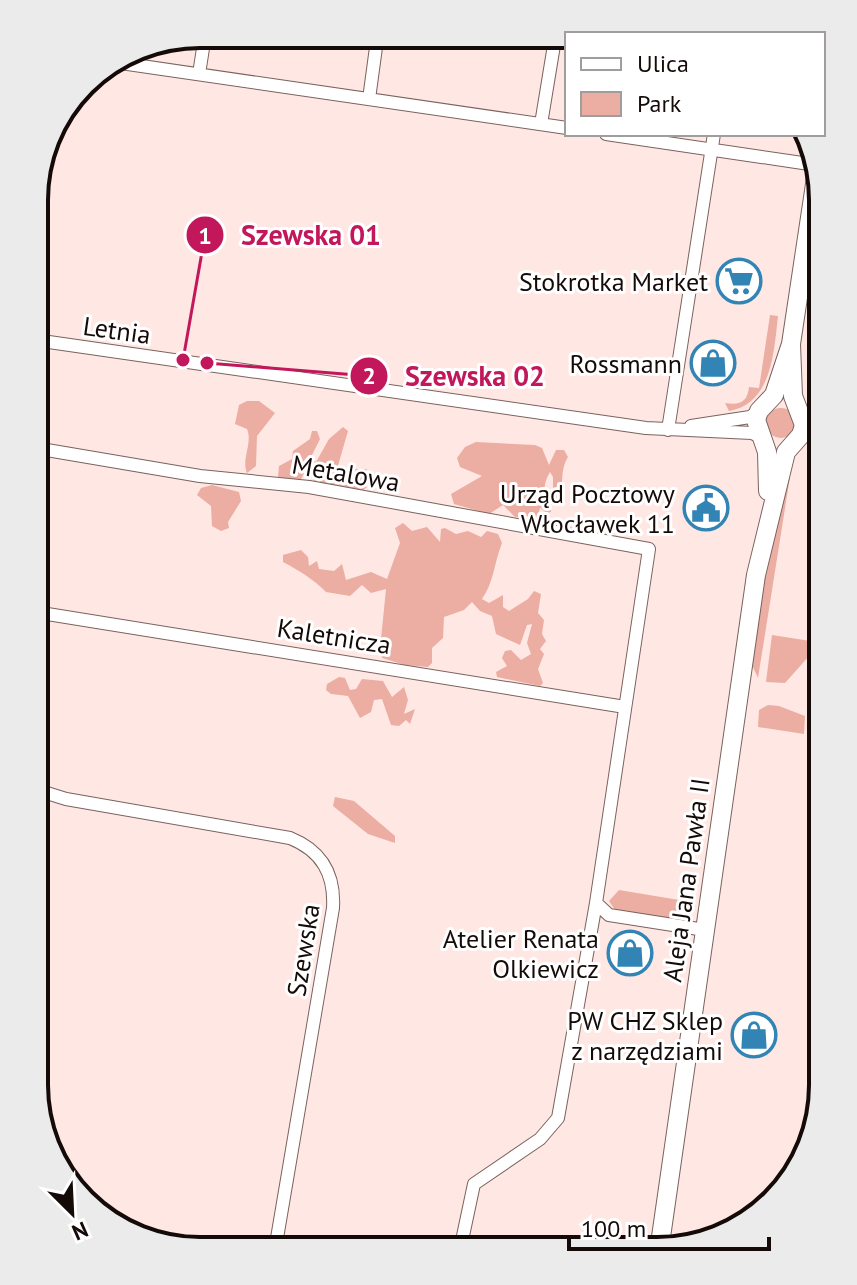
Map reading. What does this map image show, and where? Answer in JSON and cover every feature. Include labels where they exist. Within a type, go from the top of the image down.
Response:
[{"type":"main road","points":[[791,344],[793,396],[804,425],[795,441],[777,446],[761,437],[756,420],[762,407],[774,395],[791,344],[809,224]]},
{"type":"main road","points":[[762,407],[783,399],[799,408]]},
{"type":"main road","name":"Aleja Jana Pawła II","points":[[761,437],[767,452],[768,517]]},
{"type":"main road","name":"Aleja Jana Pawła II","points":[[661,1237],[750,612],[768,517],[786,452],[795,441]]},
{"type":"street","points":[[199,74],[203,48]]},
{"type":"street","points":[[369,99],[376,48]]},
{"type":"street","points":[[541,124],[554,48]]},
{"type":"street","points":[[132,65],[565,128]]},
{"type":"street","points":[[619,136],[804,163]]},
{"type":"street","points":[[668,430],[714,136]]},
{"type":"street","name":"Letnia","points":[[48,342],[668,430],[752,433],[761,437]]},
{"type":"street","name":"Letnia","points":[[668,430],[750,417],[762,407]]},
{"type":"street","name":"Metalowa","points":[[48,450],[200,476],[309,487],[649,549],[625,707]]},
{"type":"street","name":"Kaletnicza","points":[[48,614],[625,707]]},
{"type":"street","points":[[463,1237],[474,1184],[540,1139],[558,1118],[596,903],[625,707]]},
{"type":"street","name":"Szewska","points":[[48,793],[290,838],[314,850],[329,871],[333,908],[277,1237]]},
{"type":"street","points":[[596,903],[609,915],[705,930]]},
{"type":"green space","points":[[770,315],[778,316],[768,374],[754,398],[729,411],[725,403],[742,402],[747,397],[749,387],[759,388]]},
{"type":"green space","points":[[259,401],[275,413],[257,436],[256,466],[247,473],[247,429],[235,424],[239,405]]},
{"type":"green space","points":[[781,408],[792,412],[796,423],[792,434],[781,438],[770,434],[766,423],[770,412]]},
{"type":"green space","points":[[343,427],[348,431],[337,469],[367,469],[362,482],[367,487],[362,491],[315,483],[309,464],[300,481],[278,477],[279,466],[292,459],[293,451],[310,439],[312,431],[317,431],[320,439],[311,457],[316,462],[329,439]]},
{"type":"green space","points":[[476,442],[535,445],[542,448],[549,465],[556,450],[564,450],[568,457],[558,501],[553,498],[553,477],[550,472],[545,485],[551,512],[540,508],[537,518],[515,517],[503,505],[489,514],[454,504],[451,494],[482,476],[460,467],[457,458],[465,447]]},
{"type":"green space","points":[[783,477],[790,477],[758,678],[750,661]]},
{"type":"green space","points":[[212,485],[239,492],[241,501],[228,522],[229,528],[221,531],[212,526],[211,506],[197,495],[201,488]]},
{"type":"green space","points":[[403,523],[412,531],[427,527],[440,542],[441,529],[445,528],[456,534],[468,531],[481,537],[487,531],[498,534],[502,543],[482,599],[489,603],[503,595],[503,607],[509,611],[528,599],[534,591],[541,594],[538,613],[544,620],[542,634],[546,641],[540,649],[544,654],[538,669],[543,683],[540,686],[497,677],[496,672],[507,666],[502,658],[505,651],[511,650],[521,660],[531,654],[527,643],[532,624],[527,625],[520,645],[496,634],[492,616],[480,611],[472,602],[464,610],[444,617],[443,638],[432,648],[432,663],[428,667],[405,665],[382,658],[380,649],[386,589],[371,593],[362,585],[350,596],[326,592],[283,562],[283,555],[301,550],[308,557],[309,566],[317,561],[319,569],[334,571],[342,564],[346,580],[371,572],[387,579],[400,543],[395,528]]},
{"type":"green space","points":[[772,635],[809,641],[809,656],[785,683],[766,682]]},
{"type":"green space","points":[[339,677],[345,678],[350,690],[356,689],[362,679],[383,681],[392,697],[404,687],[408,700],[404,714],[415,709],[410,724],[406,720],[399,726],[391,725],[382,699],[374,700],[371,712],[360,718],[348,696],[331,694],[326,690],[327,684]]},
{"type":"green space","points":[[768,705],[805,716],[804,734],[758,727],[759,710]]},
{"type":"green space","points":[[335,797],[354,801],[395,836],[395,843],[368,834],[333,806]]},
{"type":"green space","points":[[619,890],[685,901],[689,913],[680,921],[615,910],[609,901]]},
{"type":"place","name":"Stokrotka Market","points":[[739,281]]},
{"type":"place","name":"Szewska 01","points":[[183,360]]},
{"type":"place","name":"Szewska 02","points":[[207,363]]},
{"type":"place","name":"Rossmann","points":[[713,363]]},
{"type":"place","name":"Urząd Pocztowy Włocławek 11","points":[[706,508]]},
{"type":"place","name":"Atelier Renata Olkiewicz","points":[[630,953]]},
{"type":"place","name":"PW CHZ Sklep z narzędziami","points":[[754,1035]]}]
